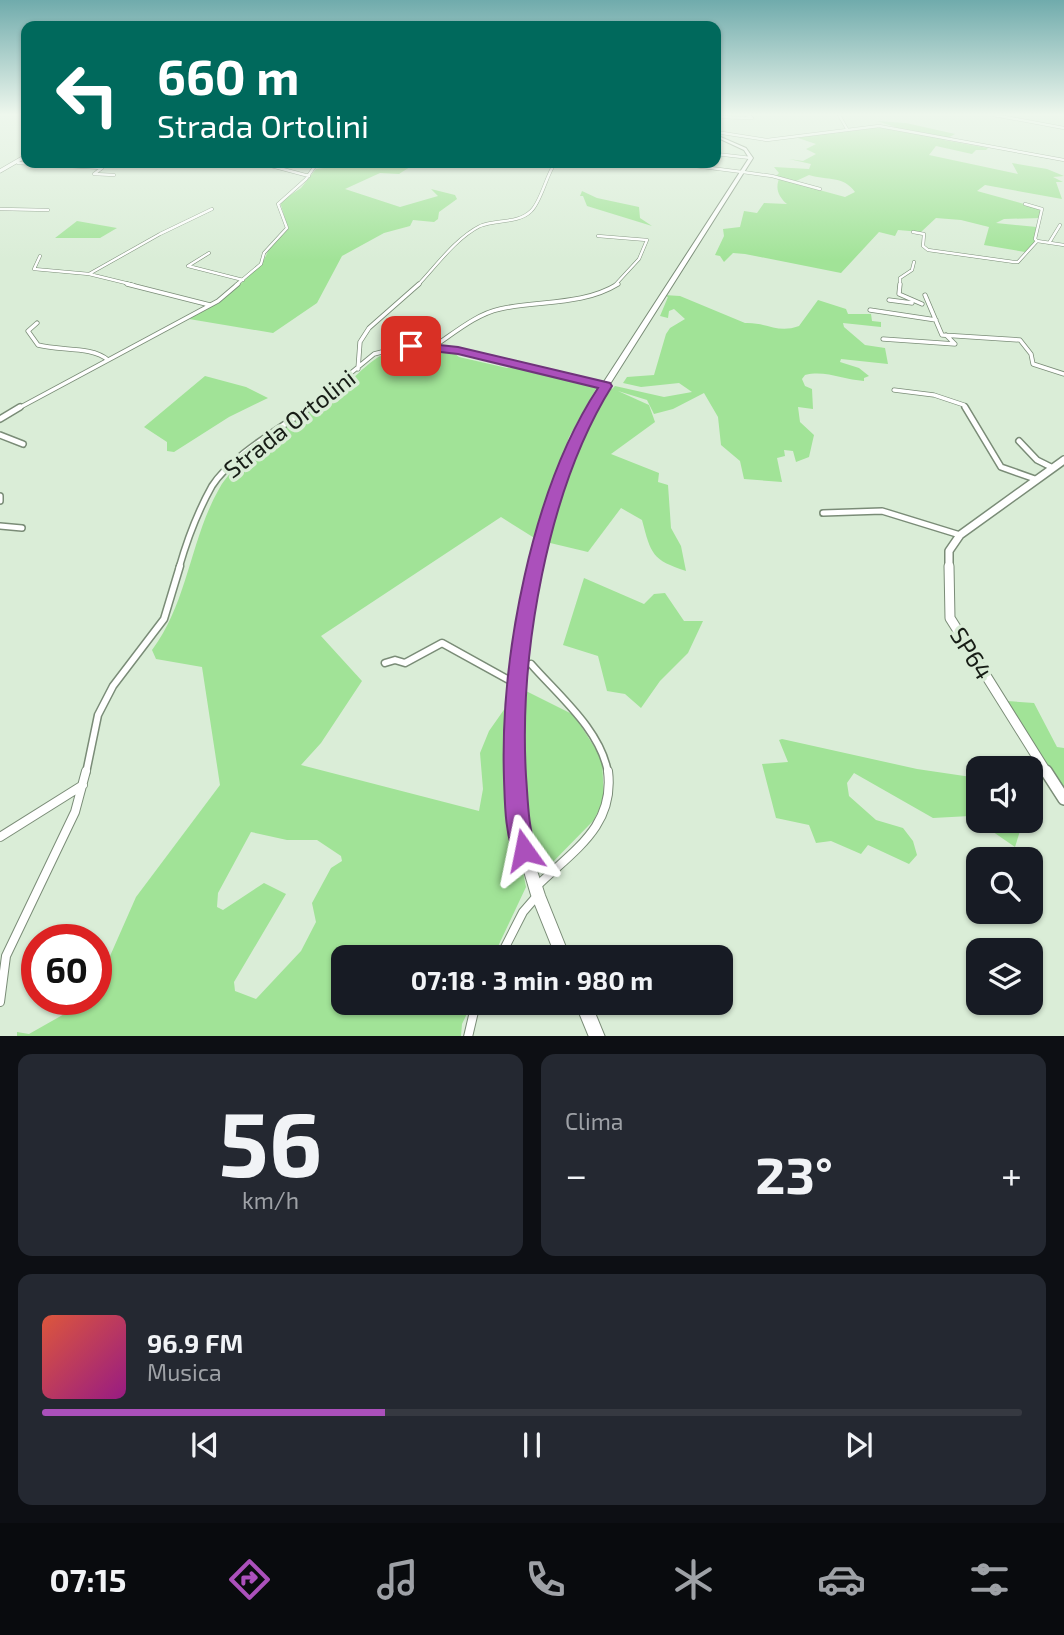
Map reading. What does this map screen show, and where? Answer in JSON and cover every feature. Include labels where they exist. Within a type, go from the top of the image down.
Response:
[{"type":"main road","points":[[0,171],[17,163]]},
{"type":"main road","points":[[558,945],[536,891],[518,831],[513,727],[527,612],[551,507],[577,436],[605,386],[748,163]]},
{"type":"main road","points":[[588,1015],[597,1036]]},
{"type":"street","points":[[90,168],[104,169],[94,174],[114,175]]},
{"type":"street","points":[[279,168],[309,176]]},
{"type":"street","points":[[0,419],[38,395],[210,305],[243,280],[261,264],[264,253],[287,228],[278,204],[309,176],[314,168]]},
{"type":"street","points":[[358,369],[360,342],[369,328],[416,287],[467,234],[480,226],[522,217],[533,210],[552,168]]},
{"type":"street","points":[[711,168],[772,176],[820,189]]},
{"type":"street","points":[[1025,204],[1042,209],[1035,239],[1037,241]]},
{"type":"street","points":[[0,209],[48,210]]},
{"type":"street","points":[[89,274],[172,227],[212,209]]},
{"type":"street","points":[[1049,243],[1060,225]]},
{"type":"street","points":[[913,232],[924,234],[923,246],[928,250],[1014,262],[1018,262],[1037,241]]},
{"type":"street","points":[[433,346],[498,309],[590,296],[617,284],[639,259],[647,240],[598,236]]},
{"type":"street","points":[[1037,241],[1064,245]]},
{"type":"street","points":[[209,253],[188,266],[243,280]]},
{"type":"street","points":[[40,256],[34,269],[89,274],[210,305]]},
{"type":"street","points":[[914,262],[912,270],[900,278],[899,294],[922,304]]},
{"type":"street","points":[[925,295],[942,335],[1020,340],[1031,354],[1031,363],[1064,374]]},
{"type":"street","points":[[889,300],[929,305]]},
{"type":"street","points":[[870,310],[936,320]]},
{"type":"street","points":[[37,323],[28,331],[38,345],[60,350],[93,351],[102,353],[108,360]]},
{"type":"street","points":[[883,339],[955,344],[946,335]]},
{"type":"street","name":"Strada Ortolini","points":[[0,1002],[6,956],[27,909],[65,838],[83,785],[98,715],[109,693],[164,619],[186,544],[213,485],[232,464],[374,354],[386,349],[433,346],[605,386]]},
{"type":"street","points":[[894,390],[904,389],[934,395],[964,405],[1001,467],[1035,479]]},
{"type":"street","points":[[0,435],[23,444]]},
{"type":"street","points":[[1019,441],[1037,460],[1051,467]]},
{"type":"street","points":[[823,513],[882,511],[960,535],[1064,460]]},
{"type":"street","points":[[0,526],[22,528]]},
{"type":"street","name":"SP64","points":[[960,535],[949,551],[950,618],[1064,799]]},
{"type":"street","points":[[384,663],[395,660],[405,663],[442,643],[518,685]]},
{"type":"street","points":[[506,945],[536,891],[596,825],[606,810],[609,772],[606,758],[594,737],[531,664]]},
{"type":"street","points":[[0,837],[83,785]]},
{"type":"street","points":[[468,1036],[473,1015]]},
{"type":"green space","points":[[808,163],[968,163],[1018,174],[1014,163],[1047,169],[1064,176],[1053,177],[1063,182],[1056,182],[1062,199],[985,185],[977,191],[1042,209],[1041,218],[1004,219],[996,223],[1037,227],[1036,241],[1025,252],[984,245],[989,227],[961,220],[936,218],[921,232],[898,230],[895,236],[879,232],[841,273],[745,254],[733,253],[724,262],[720,256],[715,255],[724,236],[723,229],[740,227],[744,211],[757,213],[764,203],[787,204],[778,193],[779,179],[845,197],[855,192],[835,179],[809,175],[796,181],[776,176],[779,173],[774,167],[809,169],[811,164]]},
{"type":"green space","points":[[408,168],[399,174],[380,173],[345,189],[400,207],[438,196],[431,189],[455,195],[457,199],[439,212],[438,219],[434,222],[413,220],[410,226],[384,233],[342,256],[317,303],[273,333],[183,318],[218,302],[262,264],[269,249],[288,229],[280,202],[301,188],[316,169]]},
{"type":"green space","points":[[582,191],[597,198],[639,207],[640,218],[652,226],[587,206],[583,196],[580,196]]},
{"type":"green space","points":[[77,221],[117,228],[100,238],[55,238]]},
{"type":"green space","points":[[664,295],[680,296],[745,323],[784,329],[799,326],[818,300],[846,309],[848,314],[871,314],[872,321],[881,322],[881,327],[843,323],[844,327],[865,345],[885,348],[888,364],[841,359],[840,362],[859,368],[869,376],[864,378],[864,381],[820,374],[805,375],[802,379],[805,386],[812,389],[813,409],[798,407],[800,422],[814,435],[809,457],[796,462],[793,451],[784,450],[785,456],[777,458],[782,482],[744,479],[740,461],[721,445],[718,417],[704,393],[673,409],[654,414],[647,400],[618,391],[649,405],[655,422],[611,454],[659,473],[658,482],[668,485],[671,528],[681,546],[686,571],[660,559],[651,548],[642,520],[621,508],[588,552],[546,542],[580,433],[607,387],[612,389],[615,386],[664,397],[692,392],[679,383],[641,387],[623,383],[627,377],[654,375],[666,334],[670,328],[685,319],[674,309],[669,311],[668,318],[660,316],[668,297]]},
{"type":"green space","points":[[402,348],[452,351],[459,357],[507,368],[520,367],[597,387],[569,437],[536,539],[501,517],[321,636],[362,681],[321,743],[301,765],[479,811],[483,789],[480,753],[489,731],[508,704],[505,779],[526,887],[499,945],[331,945],[331,1015],[466,1015],[461,1036],[17,1036],[17,1032],[29,1034],[63,1015],[112,1015],[112,952],[136,897],[220,785],[202,667],[156,659],[152,650],[174,612],[201,529],[219,489],[240,463],[334,395],[374,360],[392,350]],"holes":[[[251,832],[287,840],[317,840],[341,856],[342,861],[331,868],[312,903],[316,922],[301,951],[256,999],[235,991],[234,982],[286,894],[264,883],[223,910],[217,907],[218,893]]]},
{"type":"green space","points":[[205,376],[246,387],[268,398],[229,417],[174,452],[167,451],[167,442],[144,427]]},
{"type":"green space","points":[[584,578],[644,604],[654,594],[665,593],[684,621],[703,621],[688,653],[660,681],[641,708],[625,694],[607,691],[598,656],[563,645]]},
{"type":"green space","points":[[524,690],[574,715],[602,759],[604,800],[594,820],[546,869],[537,866],[520,801],[517,742]]},
{"type":"green space","points":[[1007,701],[1034,703],[1057,747],[1064,748],[1064,796],[1043,761],[1043,756],[1040,756]]},
{"type":"green space","points":[[779,740],[917,769],[966,776],[966,816],[933,818],[854,773],[847,783],[849,796],[876,820],[903,828],[913,841],[917,855],[909,864],[868,845],[861,854],[831,841],[816,843],[809,825],[776,818],[762,764],[788,762]]},
{"type":"green space","points":[[995,833],[1019,833],[1015,847]]},
{"type":"route","points":[[411,346],[433,346],[458,351],[605,386],[587,414],[572,447],[551,507],[527,612],[513,727],[518,831],[524,850]]}]
